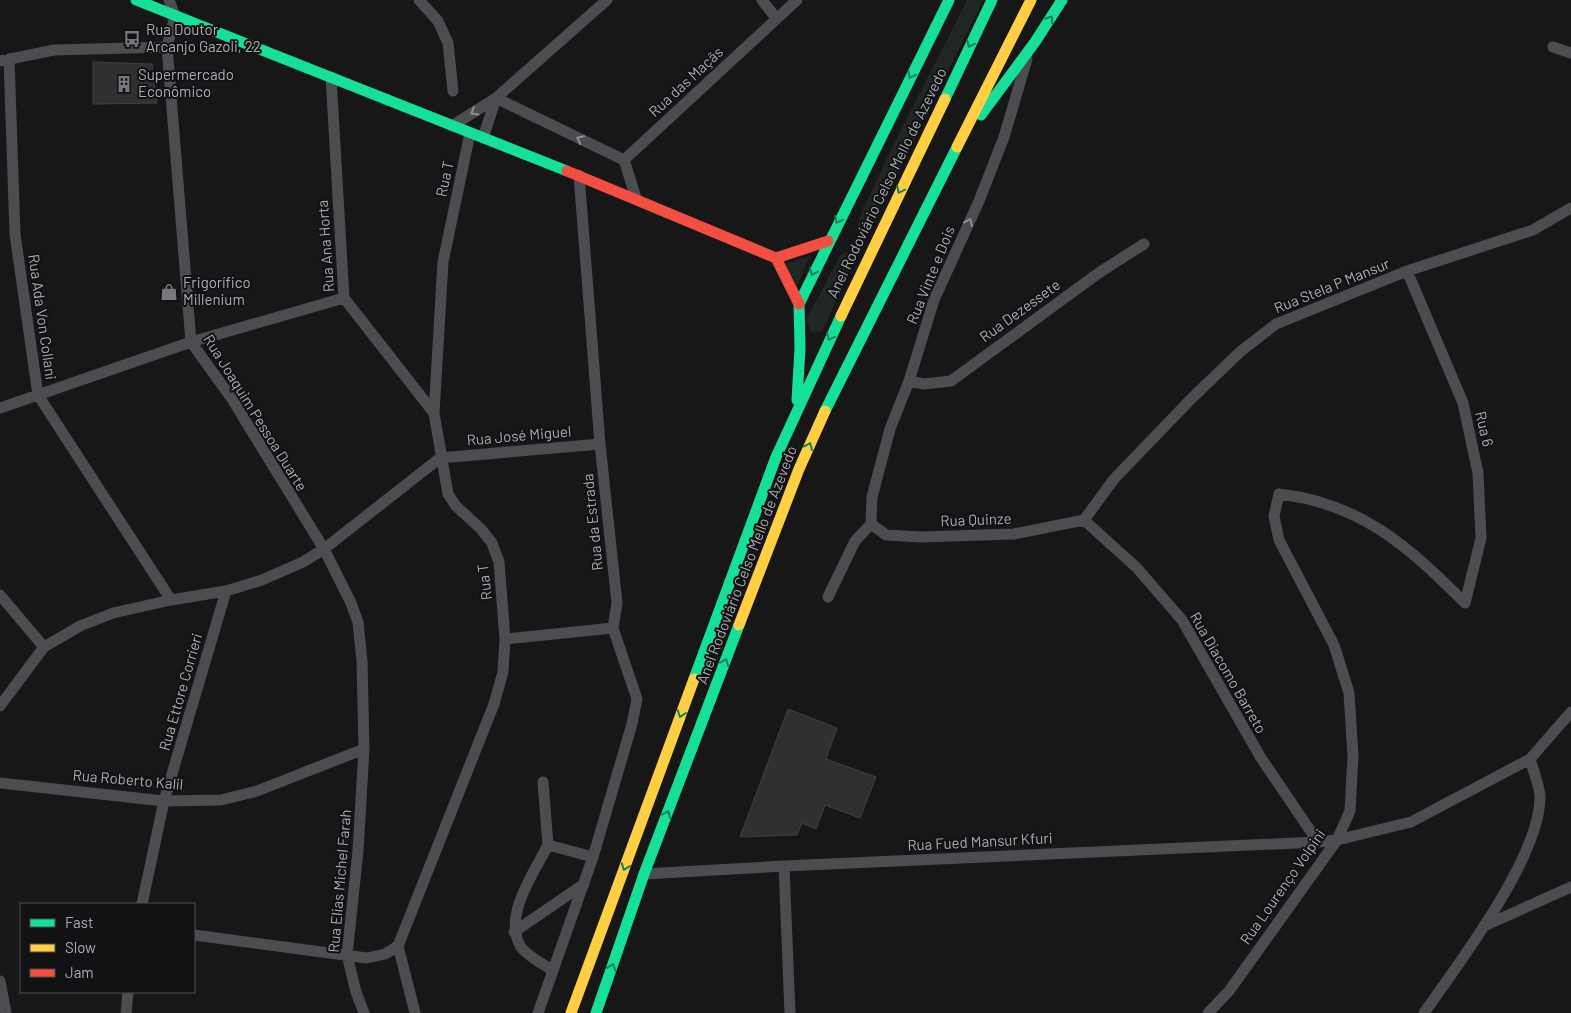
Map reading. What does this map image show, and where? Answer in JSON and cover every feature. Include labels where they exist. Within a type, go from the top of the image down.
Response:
[{"type":"main road","points":[[136,0],[470,134],[636,198],[776,258],[799,304]]},
{"type":"main road","name":"Anel Rodoviário Celso Mello de Azevedo","points":[[797,407],[800,348],[799,304],[828,241],[949,0]]},
{"type":"main road","name":"Anel Rodoviário Celso Mello de Azevedo","points":[[571,1013],[752,520],[797,407],[992,0]]},
{"type":"main road","name":"Anel Rodoviário Celso Mello de Azevedo","points":[[596,1013],[644,874],[799,469],[822,419],[1031,0]]},
{"type":"main road","name":"Anel Rodoviário Celso Mello de Azevedo","points":[[960,143],[1035,42],[1062,0]]},
{"type":"main road","points":[[776,258],[828,241]]},
{"type":"street","points":[[169,0],[175,16]]},
{"type":"street","points":[[419,0],[438,21],[448,43],[453,91]]},
{"type":"street","points":[[452,126],[496,98],[607,0]]},
{"type":"street","points":[[762,0],[776,18]]},
{"type":"street","name":"Rua das Maçãs","points":[[624,160],[797,0]]},
{"type":"street","name":"Rua Joaquim Pessoa Duarte","points":[[175,16],[167,47],[191,342],[232,399],[324,549],[352,603],[358,622],[362,661],[364,749]]},
{"type":"street","name":"Rua Vinte e Dois","points":[[871,524],[874,487],[890,429],[908,382],[934,300],[979,201],[1004,137],[1026,62],[1035,42]]},
{"type":"street","points":[[4,60],[54,50],[167,47]]},
{"type":"street","points":[[1553,47],[1571,53]]},
{"type":"street","name":"Rua Ada Von Collani","points":[[4,60],[15,234],[38,395],[171,600]]},
{"type":"street","name":"Rua Ana Horta","points":[[331,77],[344,298],[434,413]]},
{"type":"street","points":[[483,138],[496,98]]},
{"type":"street","points":[[496,98],[624,160],[636,198]]},
{"type":"street","name":"Rua T","points":[[398,946],[494,704],[503,672],[505,639],[499,562],[492,543],[481,529],[456,506],[448,494],[440,458],[434,413],[443,262],[470,134]]},
{"type":"street","name":"Rua da Estrada","points":[[538,1013],[593,857],[632,724],[637,698],[614,628],[617,604],[600,444],[578,175]]},
{"type":"street","name":"Rua Stela P Mansur","points":[[1084,520],[1114,479],[1241,351],[1276,324],[1407,271],[1533,230],[1571,208]]},
{"type":"street","name":"Rua Dezessete","points":[[908,382],[924,384],[951,380],[1100,272],[1144,244]]},
{"type":"street","name":"Rua 6","points":[[1407,271],[1463,403],[1478,473],[1481,538],[1464,603]]},
{"type":"street","points":[[0,408],[191,342],[344,298]]},
{"type":"street","name":"Rua José Miguel","points":[[440,458],[600,444]]},
{"type":"street","points":[[0,706],[44,647],[80,626],[171,600],[226,591],[295,566],[324,549],[440,458]]},
{"type":"street","name":"Rua Lourenço Volpini","points":[[1208,1013],[1228,991],[1336,840],[1350,812],[1353,756],[1349,693],[1334,645],[1279,540],[1274,516],[1279,494],[1300,496],[1342,508],[1392,536],[1426,564],[1464,603]]},
{"type":"street","name":"Rua Quinze","points":[[871,524],[886,535],[921,537],[1014,534],[1084,520]]},
{"type":"street","name":"Rua Diacomo Barreto","points":[[1084,520],[1137,568],[1182,620],[1260,758],[1318,842]]},
{"type":"street","points":[[828,598],[855,541],[871,524]]},
{"type":"street","name":"Rua Ettore Corrieri","points":[[142,903],[164,801],[226,591]]},
{"type":"street","points":[[0,596],[44,647]]},
{"type":"street","points":[[505,639],[614,628]]},
{"type":"street","points":[[1318,842],[1336,840],[1411,822],[1530,759],[1571,712]]},
{"type":"street","name":"Rua Roberto Kalil","points":[[0,783],[164,801],[222,800],[257,791],[364,749]]},
{"type":"street","name":"Rua Elias Michel Farah","points":[[364,749],[358,851],[347,955],[356,992],[364,1013]]},
{"type":"street","points":[[1424,1013],[1484,926],[1519,864],[1537,822],[1540,794],[1530,759]]},
{"type":"street","points":[[543,782],[548,845],[516,911],[514,932],[522,948],[552,970]]},
{"type":"street","name":"Rua Fued Mansur Kfuri","points":[[644,874],[1318,842]]},
{"type":"street","points":[[548,845],[593,857]]},
{"type":"street","points":[[784,866],[790,1013]]},
{"type":"street","points":[[514,932],[584,884]]},
{"type":"street","points":[[1484,926],[1570,889]]},
{"type":"street","points":[[195,935],[366,958],[385,954],[398,946],[415,1013]]},
{"type":"street","points":[[0,981],[6,1013]]},
{"type":"street","points":[[126,1013],[128,993]]},
{"type":"shaded area","points":[[967,0],[983,0],[884,202],[856,231],[860,216],[890,152]]},
{"type":"shaded area","points":[[859,251],[822,331],[812,333],[806,320],[841,254]]},
{"type":"shaded area","points":[[810,256],[797,286],[786,264]]},
{"type":"building","name":"Supermercado Econômico","points":[[93,62],[152,64],[157,103],[93,104]]},
{"type":"building","points":[[788,709],[837,728],[826,759],[876,777],[860,818],[825,805],[816,829],[802,823],[797,835],[740,837]]},
{"type":"traffic: fast","points":[[136,0],[567,171]]},
{"type":"traffic: fast","points":[[797,400],[800,348],[799,304],[949,0]]},
{"type":"traffic: fast","points":[[945,99],[992,0]]},
{"type":"traffic: fast","points":[[981,115],[1035,42],[1062,0]]},
{"type":"traffic: fast","points":[[825,411],[957,147]]},
{"type":"traffic: fast","points":[[694,679],[776,457],[841,316]]},
{"type":"traffic: fast","points":[[596,1013],[644,874],[739,625]]},
{"type":"traffic: slow","points":[[957,147],[1031,0]]},
{"type":"traffic: slow","points":[[841,316],[945,99]]},
{"type":"traffic: slow","points":[[739,625],[799,469],[825,411]]},
{"type":"traffic: slow","points":[[571,1013],[694,679]]},
{"type":"traffic: jam","points":[[567,171],[776,258],[799,304]]},
{"type":"traffic: jam","points":[[776,258],[828,241]]},
{"type":"place","name":"Rua Doutor Arcanjo Gazoli, 22","points":[[132,39]]},
{"type":"place","name":"Supermercado Econômico","points":[[124,84]]},
{"type":"place","name":"Frigorífico Millenium","points":[[169,292]]}]
